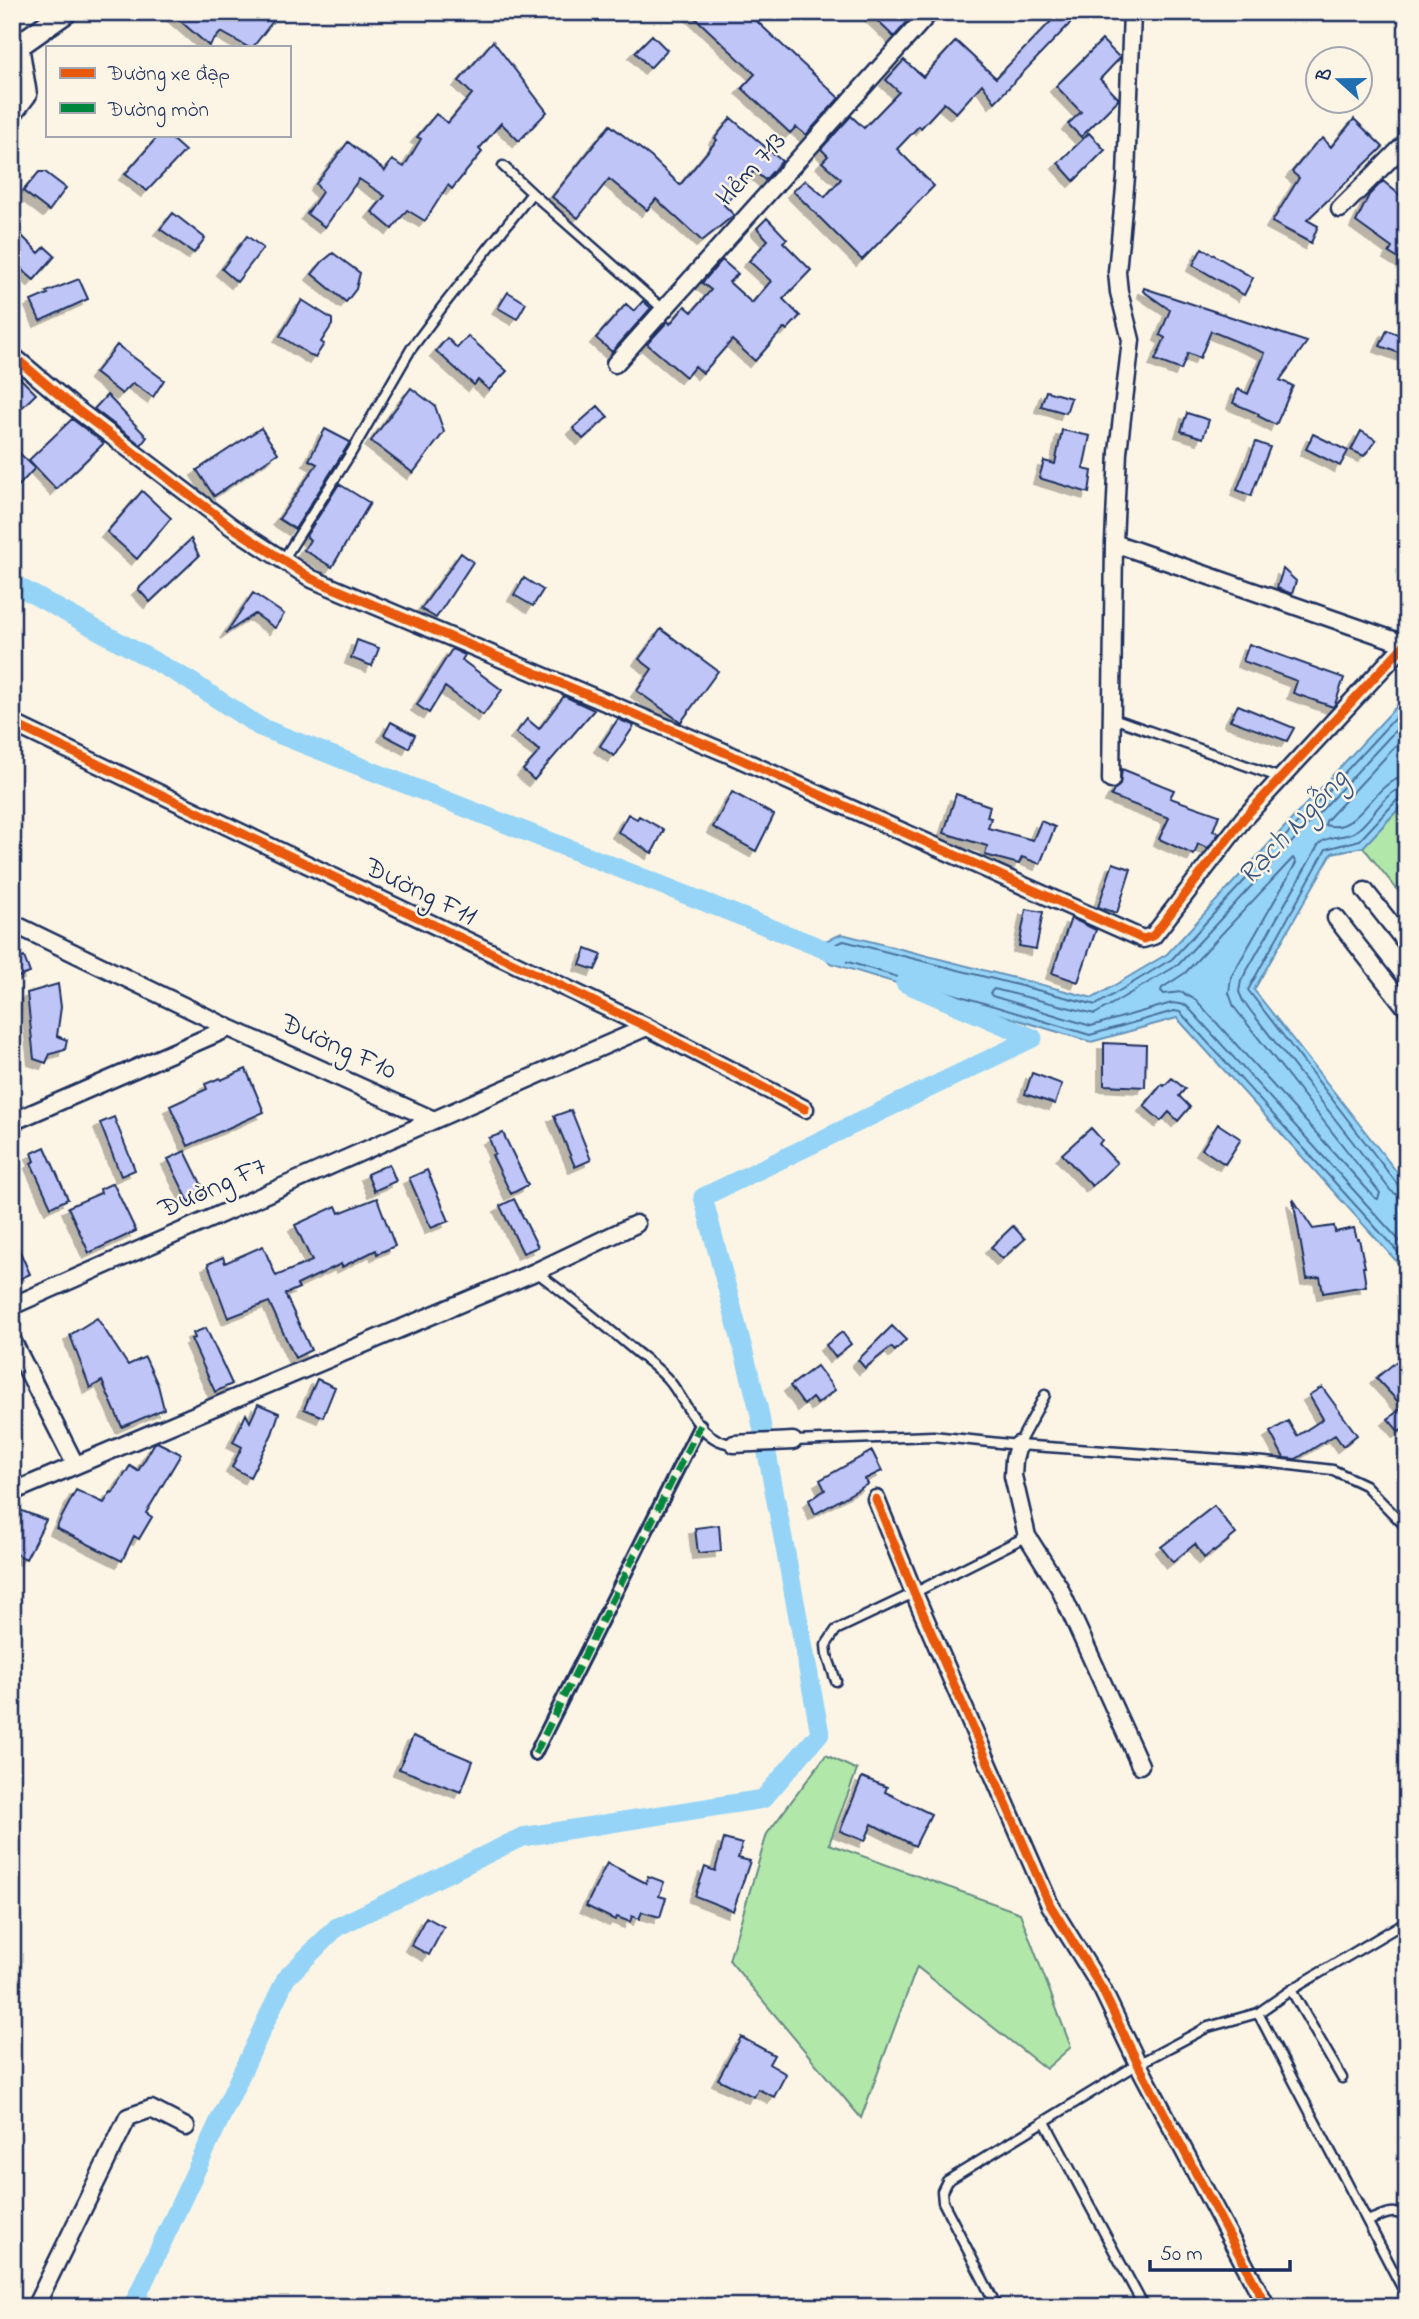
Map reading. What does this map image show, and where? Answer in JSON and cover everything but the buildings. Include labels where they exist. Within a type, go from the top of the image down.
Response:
[{"type":"main road","points":[[16,48],[66,12]]},
{"type":"street","name":"Hẻm 713","points":[[615,364],[930,12]]},
{"type":"street","points":[[1111,780],[1118,452],[1131,340],[1117,272],[1126,177],[1132,12]]},
{"type":"street","points":[[12,116],[28,94],[16,48]]},
{"type":"street","points":[[1340,209],[1407,142]]},
{"type":"street","points":[[12,355],[71,405],[222,519],[312,579],[724,752],[1143,939],[1153,936],[1244,818],[1406,643],[1114,543]]},
{"type":"street","name":"Đường F11","points":[[12,723],[647,1027],[805,1109]]},
{"type":"street","points":[[1365,891],[1407,944]]},
{"type":"street","points":[[1336,918],[1407,1009]]},
{"type":"street","name":"Đường F10","points":[[12,923],[229,1028],[434,1120]]},
{"type":"street","points":[[434,1120],[647,1027]]},
{"type":"street","points":[[12,1122],[229,1028]]},
{"type":"street","name":"Đường F7","points":[[12,1306],[434,1120]]},
{"type":"street","points":[[12,1492],[535,1272],[636,1224]]},
{"type":"street","points":[[12,1340],[75,1464]]},
{"type":"street","points":[[535,1754],[700,1425]]},
{"type":"street","points":[[734,1444],[793,1441]]},
{"type":"street","points":[[1018,1445],[1013,1476],[1027,1536],[1059,1587],[1140,1765]]},
{"type":"street","points":[[876,1499],[914,1593],[1050,1905],[1102,1989],[1138,2064],[1267,2307]]},
{"type":"street","points":[[35,2307],[128,2117],[151,2109],[186,2127]]},
{"type":"lane","points":[[503,166],[663,309]]},
{"type":"lane","points":[[283,560],[351,453],[411,349],[531,192]]},
{"type":"lane","points":[[1113,718],[1281,778]]},
{"type":"lane","points":[[535,1272],[584,1308],[669,1380],[713,1439],[723,1444],[734,1444]]},
{"type":"lane","points":[[1018,1445],[1045,1395]]},
{"type":"lane","points":[[793,1441],[933,1436],[1018,1445],[1265,1462],[1333,1470],[1365,1485],[1407,1528]]},
{"type":"lane","points":[[836,1681],[827,1655],[827,1646],[835,1630],[1027,1536]]},
{"type":"lane","points":[[997,2307],[943,2202],[942,2191],[947,2181],[1138,2064],[1208,2027],[1258,2013],[1291,1990],[1403,1923],[1407,1938]]},
{"type":"lane","points":[[1291,1990],[1342,2078]]},
{"type":"lane","points":[[1258,2013],[1407,2297]]},
{"type":"lane","points":[[1045,2122],[1144,2307]]},
{"type":"lane","points":[[1368,2221],[1395,2212],[1407,2218]]},
{"type":"green space","points":[[1407,800],[1407,902],[1363,847]]},
{"type":"green space","points":[[826,1755],[857,1770],[829,1844],[1020,1913],[1071,2047],[1046,2069],[917,1967],[861,2118],[729,1960],[767,1834]]},
{"type":"water","name":"Rạch Ngỗng","points":[[1407,695],[1407,800],[1363,847],[1332,853],[1254,990],[1407,1185],[1407,1273],[1177,1018],[1091,1042],[830,963],[815,945],[842,934],[1093,998],[1167,954]]},
{"type":"waterway","points":[[12,583],[187,679],[260,727],[839,955]]},
{"type":"waterway","points":[[132,2307],[286,1978],[337,1927],[522,1837],[763,1799],[820,1733],[758,1406],[703,1197],[1033,1038],[905,983]]},
{"type":"marked path","points":[[535,1754],[700,1425]]},
{"type":"cycle path","points":[[12,355],[71,405],[232,527],[312,579],[724,752],[1143,939],[1153,936],[1244,818],[1407,642]]},
{"type":"cycle path","points":[[12,723],[647,1027],[805,1109]]},
{"type":"cycle path","points":[[876,1499],[914,1593],[1050,1905],[1102,1989],[1138,2064],[1267,2307]]}]
